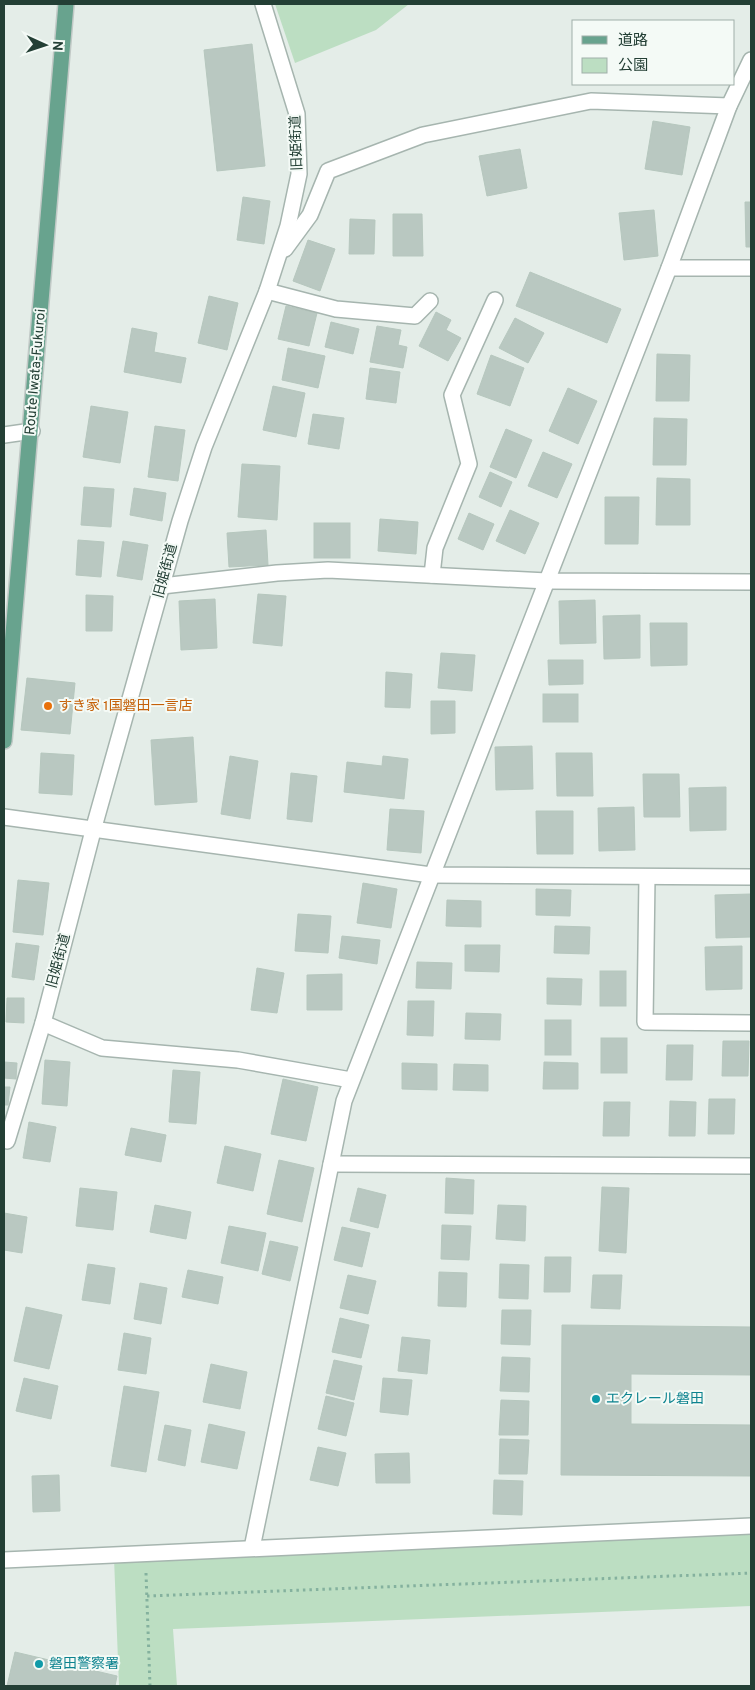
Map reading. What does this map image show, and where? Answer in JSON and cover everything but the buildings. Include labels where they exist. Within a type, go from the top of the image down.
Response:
[{"type":"main road","name":"Route Iwata-Fukuroi","points":[[4,741],[32,431],[66,4]]},
{"type":"street","name":"旧姫街道","points":[[4,1140],[7,1141],[43,1023],[94,828],[180,521],[204,447],[267,290],[288,226],[299,174],[297,114],[263,4]]},
{"type":"street","points":[[252,1548],[344,1101],[351,1080],[669,268],[729,106],[751,60]]},
{"type":"street","points":[[277,261],[310,215],[328,171],[423,135],[590,101],[729,106]]},
{"type":"street","points":[[669,268],[751,268]]},
{"type":"street","points":[[267,290],[336,309],[415,316],[430,301]]},
{"type":"street","points":[[432,575],[435,548],[469,464],[452,395],[494,300]]},
{"type":"street","points":[[4,435],[32,431]]},
{"type":"street","points":[[162,586],[277,573],[328,570],[547,581],[751,582]]},
{"type":"street","points":[[4,817],[431,875],[751,877]]},
{"type":"street","points":[[647,876],[645,1022],[751,1023]]},
{"type":"street","points":[[43,1023],[102,1048],[238,1060],[351,1080]]},
{"type":"street","points":[[331,1164],[751,1166]]},
{"type":"street","points":[[4,1560],[751,1526]]},
{"type":"path","points":[[145,1553],[150,1686]]},
{"type":"path","points":[[147,1596],[751,1573]]},
{"type":"green space","points":[[275,4],[409,4],[376,30],[295,63]]},
{"type":"green space","points":[[751,1533],[751,1606],[173,1629],[177,1686],[119,1686],[114,1558]]},
{"type":"place","name":"すき家 1国磐田一言店","points":[[48,706]]},
{"type":"place","name":"エクレール磐田","points":[[596,1399]]},
{"type":"place","name":"磐田警察署","points":[[39,1664]]}]
